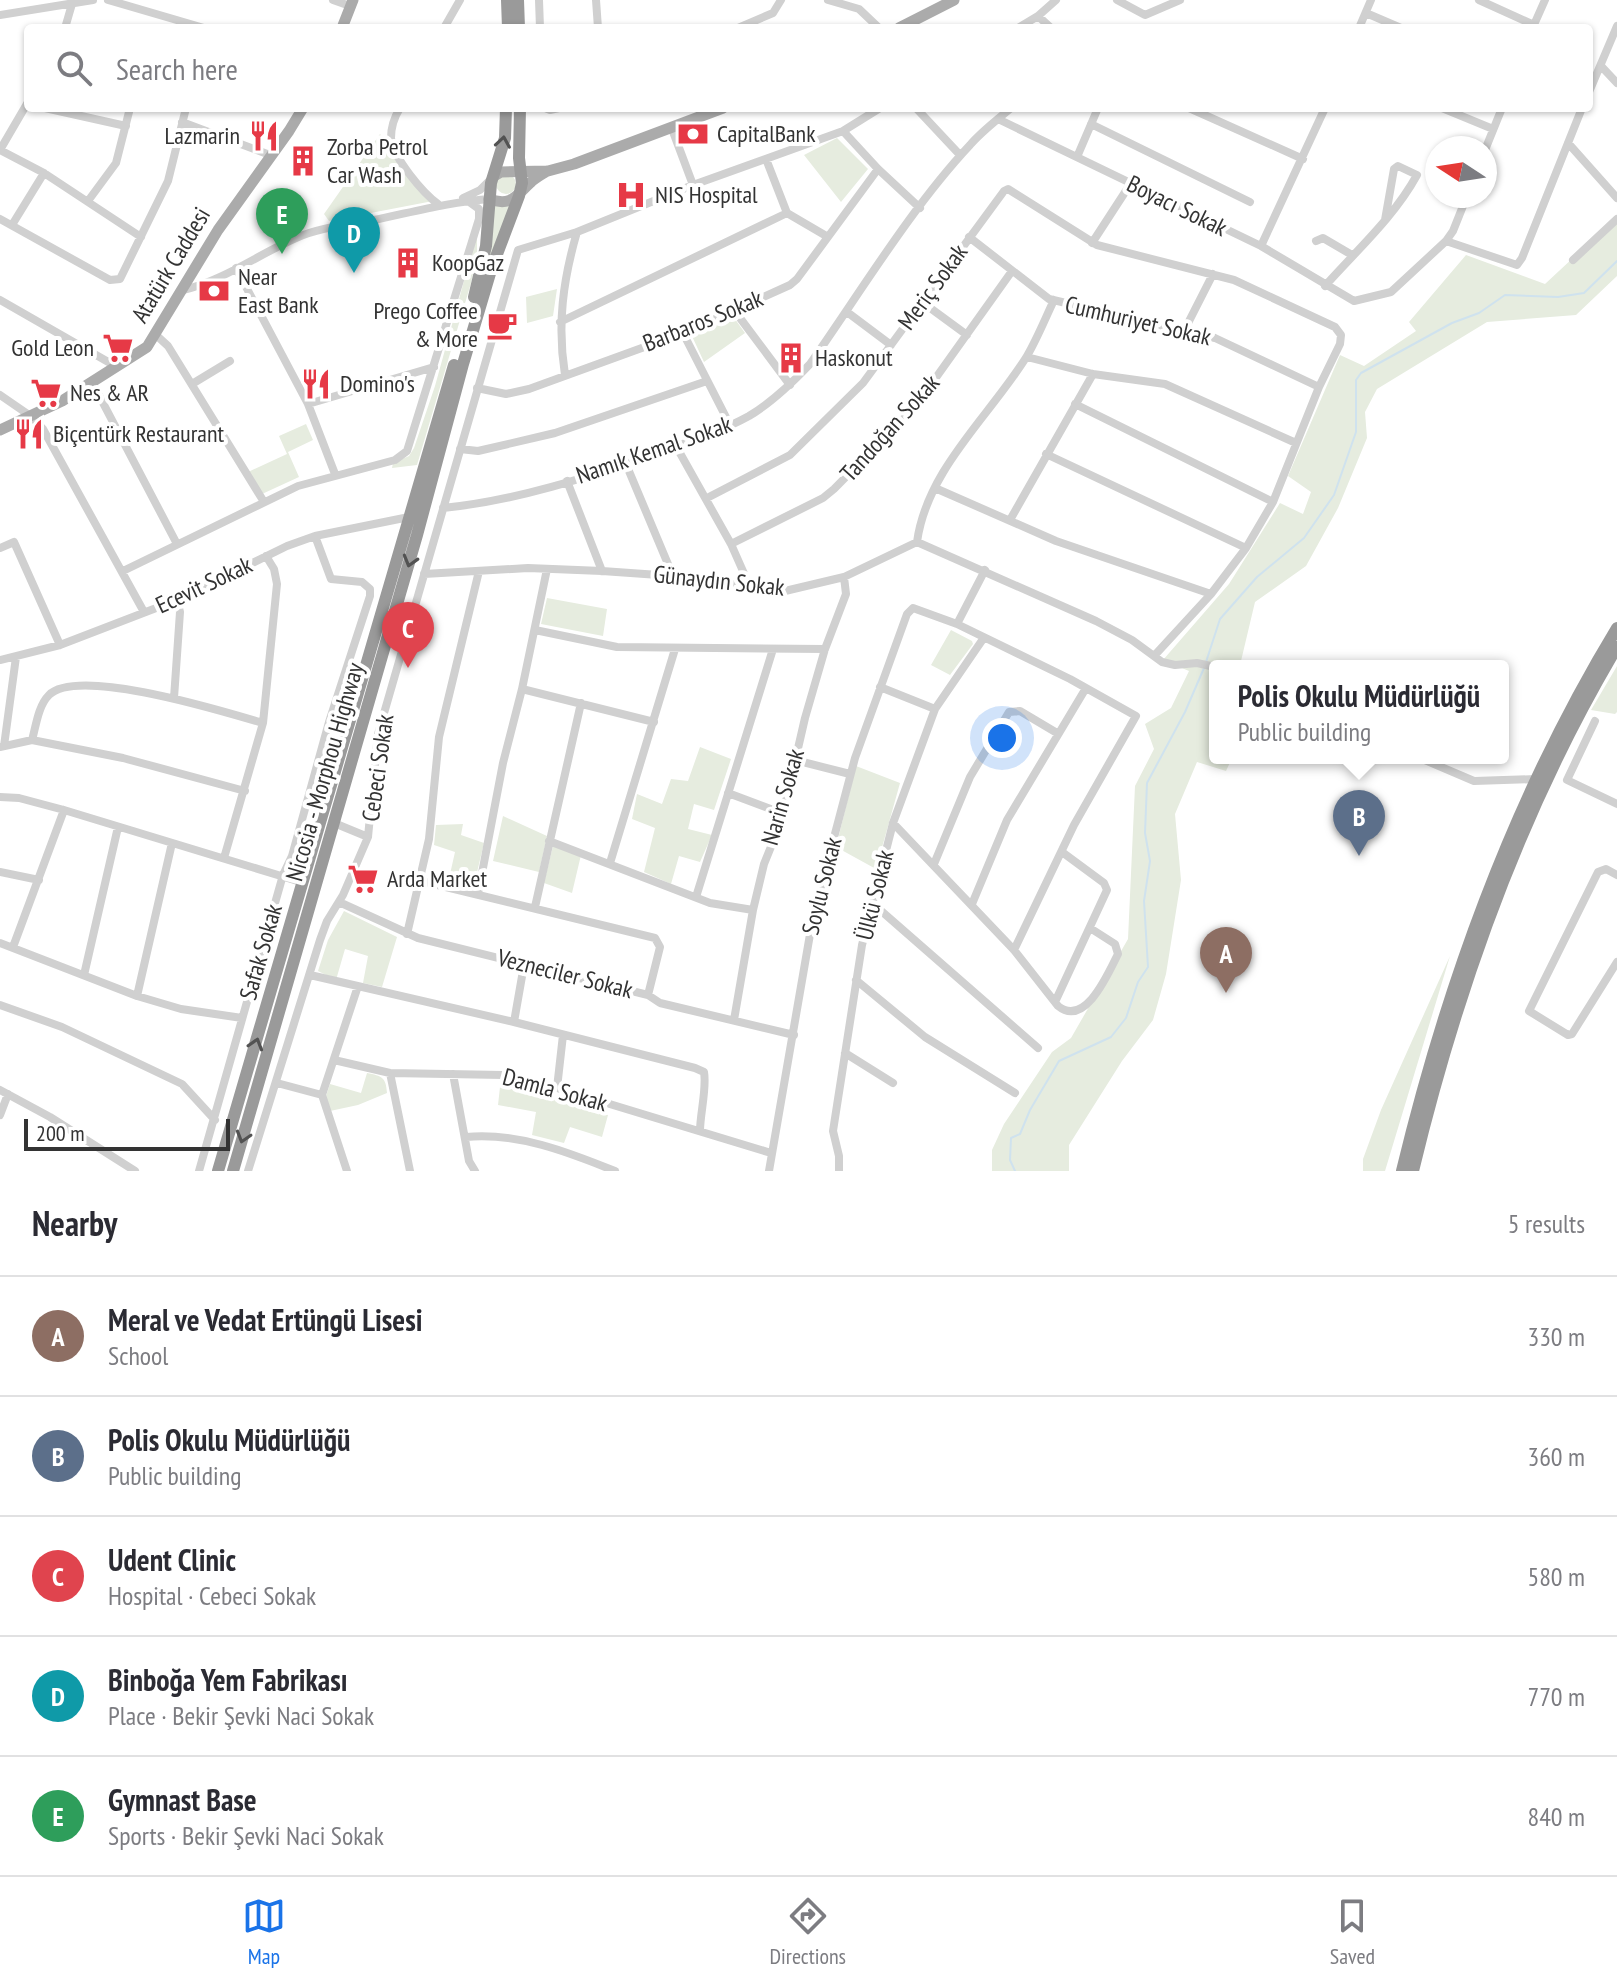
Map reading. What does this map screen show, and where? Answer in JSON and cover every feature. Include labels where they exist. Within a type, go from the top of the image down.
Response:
[{"type":"highway","points":[[507,0],[508,24]]},
{"type":"highway","name":"Nicosia - Morphou Highway","points":[[218,1171],[475,295],[486,246],[489,199],[505,138],[506,112]]},
{"type":"highway","name":"Nicosia - Morphou Highway","points":[[233,1171],[487,283],[506,224],[519,196],[522,183],[520,112]]},
{"type":"highway","points":[[1402,1171],[1424,1080],[1455,980],[1495,871],[1536,779],[1617,628]]},
{"type":"highway","points":[[1413,1171],[1435,1078],[1491,911],[1543,788],[1617,647]]},
{"type":"main road","points":[[907,24],[954,0]]},
{"type":"main road","points":[[344,24],[352,3]]},
{"type":"main road","name":"Atatürk Caddesi","points":[[0,430],[32,417],[147,347],[218,230],[301,112]]},
{"type":"main road","points":[[494,176],[501,172],[548,171],[598,156],[713,112]]},
{"type":"main road","points":[[489,199],[505,203],[519,196],[528,185],[548,171]]},
{"type":"street","points":[[0,15],[93,0]]},
{"type":"street","points":[[108,0],[191,24]]},
{"type":"street","points":[[148,11],[152,0]]},
{"type":"street","points":[[333,0],[352,3]]},
{"type":"street","points":[[446,24],[460,0]]},
{"type":"street","points":[[596,0],[598,24]]},
{"type":"street","points":[[747,24],[773,13],[781,0]]},
{"type":"street","points":[[828,0],[859,9],[875,24]]},
{"type":"street","points":[[1025,24],[1056,0]]},
{"type":"street","points":[[1117,0],[1144,15],[1180,0]]},
{"type":"street","points":[[1361,24],[1371,0]]},
{"type":"street","points":[[1479,0],[1530,24]]},
{"type":"street","points":[[1535,24],[1545,0]]},
{"type":"street","points":[[66,24],[72,4]]},
{"type":"street","points":[[519,5],[539,4],[540,24]]},
{"type":"street","points":[[1366,13],[1392,24]]},
{"type":"street","points":[[1038,16],[1047,24]]},
{"type":"street","points":[[1593,83],[1617,26]]},
{"type":"street","points":[[1601,66],[1617,83]]},
{"type":"street","points":[[24,110],[0,150],[44,173],[141,237]]},
{"type":"street","points":[[63,112],[126,126]]},
{"type":"street","points":[[88,201],[116,163],[129,112]]},
{"type":"street","points":[[0,219],[110,280],[120,279],[168,181],[185,112]]},
{"type":"street","points":[[398,112],[391,139],[397,156],[427,196],[438,204]]},
{"type":"street","points":[[565,375],[560,322],[565,279],[577,232],[693,185],[843,131],[874,112]]},
{"type":"street","points":[[920,112],[960,155]]},
{"type":"street","name":"Namık Kemal Sokak","points":[[443,508],[494,501],[626,464],[752,414],[790,385],[810,364],[960,155],[1006,112]]},
{"type":"street","points":[[1077,157],[1096,112]]},
{"type":"street","points":[[1198,112],[1303,159]]},
{"type":"street","points":[[1261,246],[1323,112]]},
{"type":"street","points":[[1452,112],[1493,129]]},
{"type":"street","points":[[1490,136],[1500,112]]},
{"type":"street","points":[[1462,208],[1446,241],[1517,265],[1580,112]]},
{"type":"street","name":"Boyacı Sokak","points":[[998,119],[1261,246],[1352,300],[1367,300],[1391,292],[1446,241]]},
{"type":"street","points":[[182,122],[270,155]]},
{"type":"street","points":[[1091,124],[1250,202]]},
{"type":"street","points":[[672,129],[693,185]]},
{"type":"street","points":[[843,131],[920,208]]},
{"type":"street","points":[[1568,143],[1617,198]]},
{"type":"street","points":[[766,159],[787,213],[828,237]]},
{"type":"street","points":[[1325,286],[1385,220],[1417,175],[1403,166],[1394,169],[1385,220]]},
{"type":"street","name":"Barbaros Sokak","points":[[477,388],[501,394],[511,393],[565,375],[683,333],[794,282],[878,169]]},
{"type":"street","points":[[12,225],[44,173]]},
{"type":"street","points":[[451,202],[471,195],[494,176]]},
{"type":"street","points":[[1131,183],[1092,243],[1213,274],[1275,298],[1335,327],[1341,335],[1340,344],[1319,387],[1273,502],[1246,548],[1211,594],[1154,656]]},
{"type":"street","name":"Meriç Sokak","points":[[707,498],[794,452],[867,378],[969,237],[1008,189],[1092,243]]},
{"type":"street","points":[[183,290],[321,229],[438,204],[489,199]]},
{"type":"street","points":[[123,571],[298,486],[395,460],[407,451],[479,219],[479,209],[468,201]]},
{"type":"street","points":[[560,322],[787,213]]},
{"type":"street","points":[[1573,260],[1617,219]]},
{"type":"street","name":"Cebeci Sokak","points":[[248,1171],[323,930],[368,837],[378,734],[517,252],[521,247],[577,232]]},
{"type":"street","name":"Cumhuriyet Sokak","points":[[969,237],[1041,295],[1224,341],[1319,387]]},
{"type":"street","points":[[1316,241],[1323,238],[1352,255]]},
{"type":"street","points":[[236,268],[308,404],[335,474]]},
{"type":"street","name":"Tandoğan Sokak","points":[[731,544],[830,493],[915,407],[1012,271]]},
{"type":"street","points":[[1184,331],[1213,274]]},
{"type":"street","points":[[0,300],[117,367]]},
{"type":"street","points":[[1054,300],[1027,357],[935,488],[917,542],[1096,621],[1169,664],[1209,666]]},
{"type":"street","points":[[922,302],[967,335]]},
{"type":"street","points":[[734,310],[790,385]]},
{"type":"street","points":[[847,312],[891,345]]},
{"type":"street","points":[[683,333],[730,425]]},
{"type":"street","points":[[156,335],[168,346],[264,502]]},
{"type":"street","points":[[1027,357],[1093,374],[1165,384],[1296,443]]},
{"type":"street","points":[[192,384],[230,361]]},
{"type":"street","points":[[308,404],[434,367]]},
{"type":"street","points":[[1010,520],[1093,374]]},
{"type":"street","points":[[460,449],[478,451],[555,433],[707,381]]},
{"type":"street","points":[[92,382],[177,544]]},
{"type":"street","points":[[0,395],[32,417],[43,429],[144,612]]},
{"type":"street","points":[[1075,404],[1273,502]]},
{"type":"street","points":[[676,446],[707,498],[750,587]]},
{"type":"street","points":[[1046,454],[1246,548]]},
{"type":"street","points":[[626,464],[673,576]]},
{"type":"street","points":[[567,481],[602,571]]},
{"type":"street","points":[[935,488],[1056,541],[1211,594]]},
{"type":"street","name":"Ecevit Sokak","points":[[0,660],[60,645],[177,600],[266,556],[315,536],[409,517]]},
{"type":"street","points":[[417,535],[432,545]]},
{"type":"street","name":"Safak Sokak","points":[[199,1171],[283,875],[292,856],[329,722],[370,596],[370,589],[362,582],[331,579],[315,536]]},
{"type":"street","points":[[0,548],[14,542],[60,645]]},
{"type":"street","name":"Günaydın Sokak","points":[[424,574],[547,569],[602,571],[673,576],[785,591],[844,577],[917,542]]},
{"type":"street","points":[[224,858],[263,723],[277,584],[274,569],[266,556]]},
{"type":"street","points":[[478,894],[503,763],[547,569]]},
{"type":"street","points":[[985,570],[957,624],[1086,688],[1133,713],[1136,719],[1085,804],[1014,950]]},
{"type":"street","points":[[407,934],[431,826],[439,737],[479,571]]},
{"type":"street","name":"Narin Sokak","points":[[734,1020],[753,910],[766,858],[784,814],[825,649],[846,594],[844,577]]},
{"type":"street","points":[[174,698],[180,612],[177,600]]},
{"type":"street","name":"Soylu Sokak","points":[[769,1171],[813,917],[850,774],[909,610],[919,608],[957,624]]},
{"type":"street","points":[[535,630],[617,647],[825,649]]},
{"type":"street","name":"Ülkü Sokak","points":[[839,1171],[833,1131],[871,902],[893,823],[935,709],[983,639]]},
{"type":"street","points":[[610,863],[675,649]]},
{"type":"street","points":[[696,897],[773,649]]},
{"type":"street","points":[[16,657],[2,746],[32,740],[123,758],[245,791]]},
{"type":"street","points":[[32,740],[42,704],[59,688],[72,685],[112,687],[174,698],[263,723]]},
{"type":"street","points":[[880,687],[935,709]]},
{"type":"street","points":[[972,904],[1007,820],[1086,688]]},
{"type":"street","points":[[522,689],[654,722]]},
{"type":"street","points":[[535,907],[581,703]]},
{"type":"street","points":[[934,864],[970,777],[1009,712],[1016,709],[1057,733]]},
{"type":"street","points":[[1595,721],[1567,780],[1617,804]]},
{"type":"street","points":[[795,760],[850,774]]},
{"type":"street","points":[[1434,764],[1474,781],[1536,779]]},
{"type":"street","points":[[728,793],[784,814]]},
{"type":"street","points":[[0,797],[19,798],[64,810],[304,883]]},
{"type":"street","points":[[13,947],[64,810]]},
{"type":"street","points":[[334,823],[368,837]]},
{"type":"street","points":[[893,823],[972,904],[1055,1002],[1068,1012],[1081,1010],[1094,996],[1119,950],[1090,928]]},
{"type":"street","points":[[84,975],[118,827]]},
{"type":"street","points":[[549,841],[716,905],[753,910]]},
{"type":"street","points":[[137,996],[172,843]]},
{"type":"street","points":[[1055,1002],[1107,886],[1062,852]]},
{"type":"street","points":[[1617,875],[1606,869],[1598,872],[1529,1011],[1568,1035],[1572,1034],[1617,962]]},
{"type":"street","points":[[0,872],[39,880]]},
{"type":"street","points":[[421,881],[651,936],[659,943],[648,995]]},
{"type":"street","name":"Vezneciler Sokak","points":[[339,902],[407,934],[648,995],[660,1003],[794,1035]]},
{"type":"street","points":[[871,902],[1038,1048]]},
{"type":"street","points":[[0,943],[137,996],[181,1009],[242,1018]]},
{"type":"street","points":[[514,1022],[524,965]]},
{"type":"street","points":[[310,975],[514,1022],[704,1072],[706,1081],[700,1108],[700,1131]]},
{"type":"street","points":[[856,980],[925,1037],[1015,1093]]},
{"type":"street","points":[[347,1171],[322,1095],[358,986]]},
{"type":"street","points":[[0,1005],[62,1027],[182,1084],[215,1120]]},
{"type":"street","points":[[557,1088],[563,1035]]},
{"type":"street","points":[[845,1053],[893,1083]]},
{"type":"street","name":"Damla Sokak","points":[[334,1060],[390,1073],[495,1074],[557,1088],[771,1153]]},
{"type":"street","points":[[390,1073],[410,1171]]},
{"type":"street","points":[[453,1074],[469,1161],[475,1171]]},
{"type":"street","points":[[277,1083],[322,1095]]},
{"type":"street","points":[[0,1115],[4,1092],[135,1171]]},
{"type":"street","points":[[466,1137],[494,1136],[528,1142],[615,1171]]},
{"type":"shaded area","points":[[380,134],[433,201],[329,221],[324,214]]},
{"type":"shaded area","points":[[837,138],[868,169],[841,202],[804,155]]},
{"type":"shaded area","points":[[506,174],[513,177],[516,184],[513,191],[506,194],[499,191],[496,184],[499,177]]},
{"type":"shaded area","points":[[494,203],[510,204],[471,320],[468,320],[489,252]]},
{"type":"shaded area","points":[[1617,217],[1617,276],[1576,315],[1487,322],[1377,389],[1365,412],[1367,438],[1338,508],[1306,566],[1255,602],[1241,660],[1209,660],[1209,764],[1229,764],[1226,771],[1197,762],[1175,814],[1181,880],[1166,974],[1153,1020],[1122,1061],[1069,1145],[1069,1171],[992,1171],[992,1150],[1004,1124],[1052,1052],[1071,1038],[1128,939],[1135,786],[1154,749],[1145,724],[1171,708],[1189,671],[1163,660],[1229,584],[1280,503],[1303,514],[1311,492],[1288,476],[1340,355],[1364,366],[1416,331],[1409,322],[1466,255],[1545,284]]},
{"type":"shaded area","points":[[477,234],[477,255],[471,283],[417,465],[392,468],[393,463],[409,456],[414,448],[435,386]]},
{"type":"shaded area","points":[[557,289],[553,316],[527,323],[526,297]]},
{"type":"shaded area","points":[[732,315],[745,333],[704,362],[691,334]]},
{"type":"shaded area","points":[[306,424],[313,440],[288,452],[299,477],[262,494],[248,472],[287,454],[279,436]]},
{"type":"shaded area","points":[[547,598],[607,609],[603,636],[541,624]]},
{"type":"shaded area","points":[[951,630],[973,644],[950,675],[931,665]]},
{"type":"shaded area","points":[[1617,666],[1617,712],[1591,710]]},
{"type":"shaded area","points":[[700,747],[731,759],[714,810],[694,804],[688,829],[712,835],[700,862],[679,856],[671,884],[644,872],[655,828],[632,819],[637,794],[662,804],[671,779],[688,781]]},
{"type":"shaded area","points":[[856,766],[900,783],[876,869],[836,847]]},
{"type":"shaded area","points":[[503,816],[547,836],[539,872],[493,861]]},
{"type":"shaded area","points":[[463,824],[461,835],[484,843],[473,889],[448,883],[455,852],[434,845],[436,825]]},
{"type":"shaded area","points":[[553,846],[581,855],[572,893],[544,883]]},
{"type":"shaded area","points":[[344,911],[397,937],[382,987],[363,983],[368,956],[345,949],[336,980],[318,971],[328,940]]},
{"type":"shaded area","points":[[1450,956],[1385,1171],[1363,1171],[1363,1159],[1381,1110]]},
{"type":"shaded area","points":[[367,1073],[382,1078],[387,1093],[358,1105],[330,1111],[326,1096],[330,1084],[361,1093]]},
{"type":"shaded area","points":[[501,1078],[522,1082],[521,1090],[531,1093],[534,1087],[547,1090],[545,1096],[557,1100],[559,1094],[570,1097],[569,1104],[608,1115],[602,1137],[570,1127],[564,1143],[532,1135],[536,1112],[498,1105]]},
{"type":"waterway","points":[[1206,662],[1220,619],[1257,577],[1304,538],[1334,495],[1356,432],[1356,380],[1361,373],[1452,323],[1479,313],[1505,295],[1558,297],[1584,293],[1617,261]]},
{"type":"waterway","points":[[1015,1171],[1010,1160],[1011,1138],[1020,1134],[1030,1110],[1059,1061],[1111,1037],[1126,1018],[1138,982],[1148,967],[1144,901],[1150,861],[1145,833],[1147,783],[1185,712],[1204,668]]},
{"type":"place","name":"CapitalBank","points":[[693,134]]},
{"type":"place","name":"Lazmarin","points":[[264,136]]},
{"type":"place","name":"Zorba Petrol Car Wash","points":[[303,161]]},
{"type":"place","name":"NIS Hospital","points":[[631,195]]},
{"type":"place","name":"Gymnast Base","points":[[282,254]]},
{"type":"place","name":"KoopGaz","points":[[408,263]]},
{"type":"place","name":"Binboğa Yem Fabrikası","points":[[354,273]]},
{"type":"place","name":"Near East Bank","points":[[214,291]]},
{"type":"place","name":"Prego Coffee & More","points":[[502,325]]},
{"type":"place","name":"Gold Leon","points":[[118,348]]},
{"type":"place","name":"Haskonut","points":[[791,358]]},
{"type":"place","name":"Domino's","points":[[316,384]]},
{"type":"place","name":"Nes & AR","points":[[46,393]]},
{"type":"place","name":"Biçentürk Restaurant","points":[[29,434]]},
{"type":"place","name":"Udent Clinic","points":[[408,668]]},
{"type":"place","name":"Polis Okulu Müdürlüğü","points":[[1359,856]]},
{"type":"place","name":"Arda Market","points":[[363,879]]},
{"type":"place","name":"Meral ve Vedat Ertüngü Lisesi","points":[[1226,993]]}]
